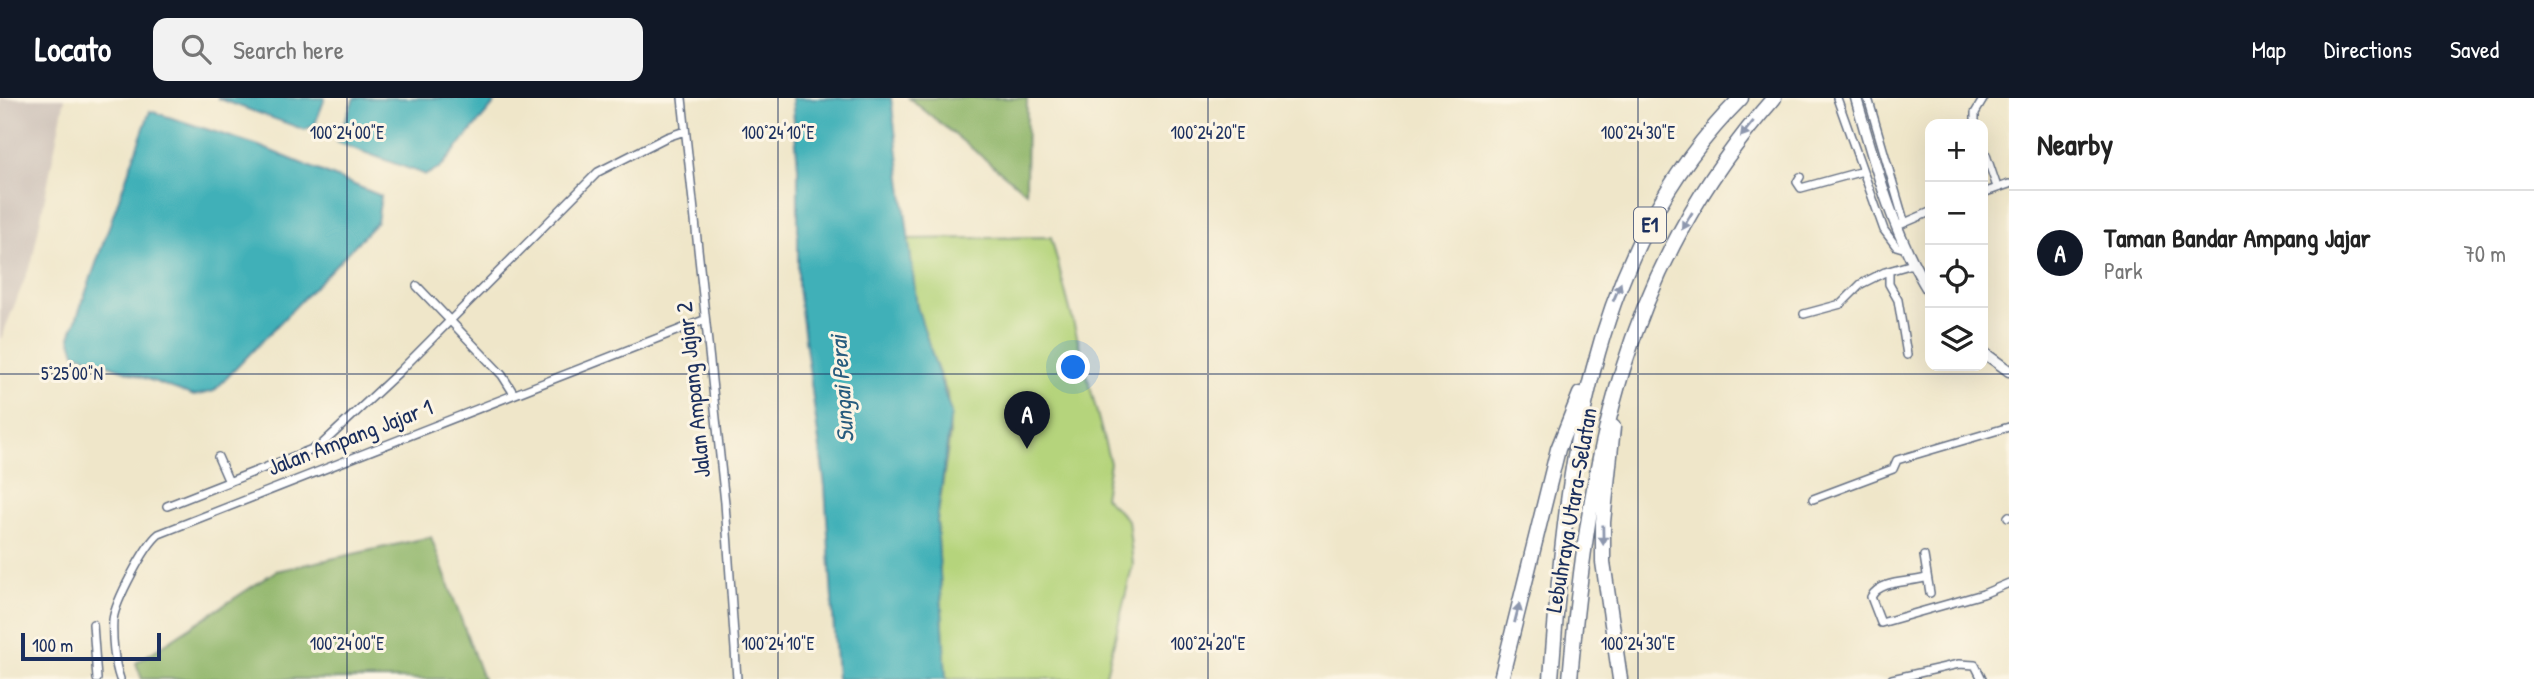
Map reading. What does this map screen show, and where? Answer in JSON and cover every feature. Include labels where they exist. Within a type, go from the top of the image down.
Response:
[{"type":"highway","name":"Lebuhraya Utara–Selatan","points":[[1551,679],[1577,439],[1594,356],[1625,274],[1669,190],[1696,150],[1741,98]]},
{"type":"highway","name":"Lebuhraya Utara–Selatan","points":[[1570,679],[1575,617],[1601,445],[1640,313],[1666,256],[1723,162],[1774,98]]},
{"type":"highway","points":[[1501,679],[1558,449],[1594,356]]},
{"type":"highway","points":[[1620,679],[1603,562],[1603,522],[1621,370]]},
{"type":"street","name":"Jalan Ampang Jajar 2","points":[[682,98],[724,503],[737,679]]},
{"type":"street","points":[[1837,98],[1884,230],[1896,246],[1906,249]]},
{"type":"street","points":[[1856,98],[1890,211],[1901,225]]},
{"type":"street","points":[[1868,98],[1906,249],[1925,284]]},
{"type":"street","points":[[1975,119],[1975,113],[1984,98]]},
{"type":"street","points":[[167,506],[320,446],[450,321],[598,172],[667,137],[685,131]]},
{"type":"street","points":[[1988,161],[1997,187]]},
{"type":"street","points":[[1800,177],[1797,182],[1801,188],[1863,171]]},
{"type":"street","points":[[1988,191],[2009,184]]},
{"type":"street","points":[[1901,225],[1925,214]]},
{"type":"street","points":[[1804,314],[1841,304],[1861,284],[1913,264]]},
{"type":"street","points":[[1889,271],[1889,284],[1898,300],[1906,355]]},
{"type":"street","points":[[416,286],[502,375],[514,394]]},
{"type":"street","name":"Jalan Ampang Jajar 1","points":[[120,679],[115,666],[113,617],[144,550],[159,534],[704,320]]},
{"type":"street","points":[[1988,356],[2009,371]]},
{"type":"street","points":[[1813,499],[1893,469],[1897,460],[2009,427]]},
{"type":"street","points":[[218,457],[229,482]]},
{"type":"street","points":[[1924,556],[1925,578],[1930,593]]},
{"type":"street","points":[[1925,578],[1881,587],[1874,592],[1871,597],[1881,623],[1983,594],[2009,583]]},
{"type":"street","points":[[93,624],[97,679]]},
{"type":"street","points":[[1892,679],[1959,664],[1975,665],[1981,675]]},
{"type":"shaded area","points":[[0,98],[65,98],[32,261],[0,341]]},
{"type":"green space","points":[[909,98],[1027,98],[1026,192]]},
{"type":"green space","points":[[1051,237],[1110,463],[1104,497],[1128,520],[1133,564],[1105,679],[946,679],[937,521],[950,434],[947,393],[924,336],[917,307],[908,239]]},
{"type":"green space","points":[[431,537],[483,679],[142,679],[136,663],[276,571]]},
{"type":"water","points":[[217,98],[325,98],[315,124],[305,130]]},
{"type":"water","points":[[354,98],[499,98],[441,167],[426,175],[336,142]]},
{"type":"water","name":"Sungai Perai","points":[[792,98],[891,98],[917,307],[951,413],[937,521],[946,679],[837,679],[825,486],[798,288],[798,167]]},
{"type":"water","points":[[150,111],[259,146],[381,196],[377,222],[214,391],[194,396],[75,353],[70,337]]},
{"type":"place","name":"Taman Bandar Ampang Jajar","points":[[1027,449]]}]
